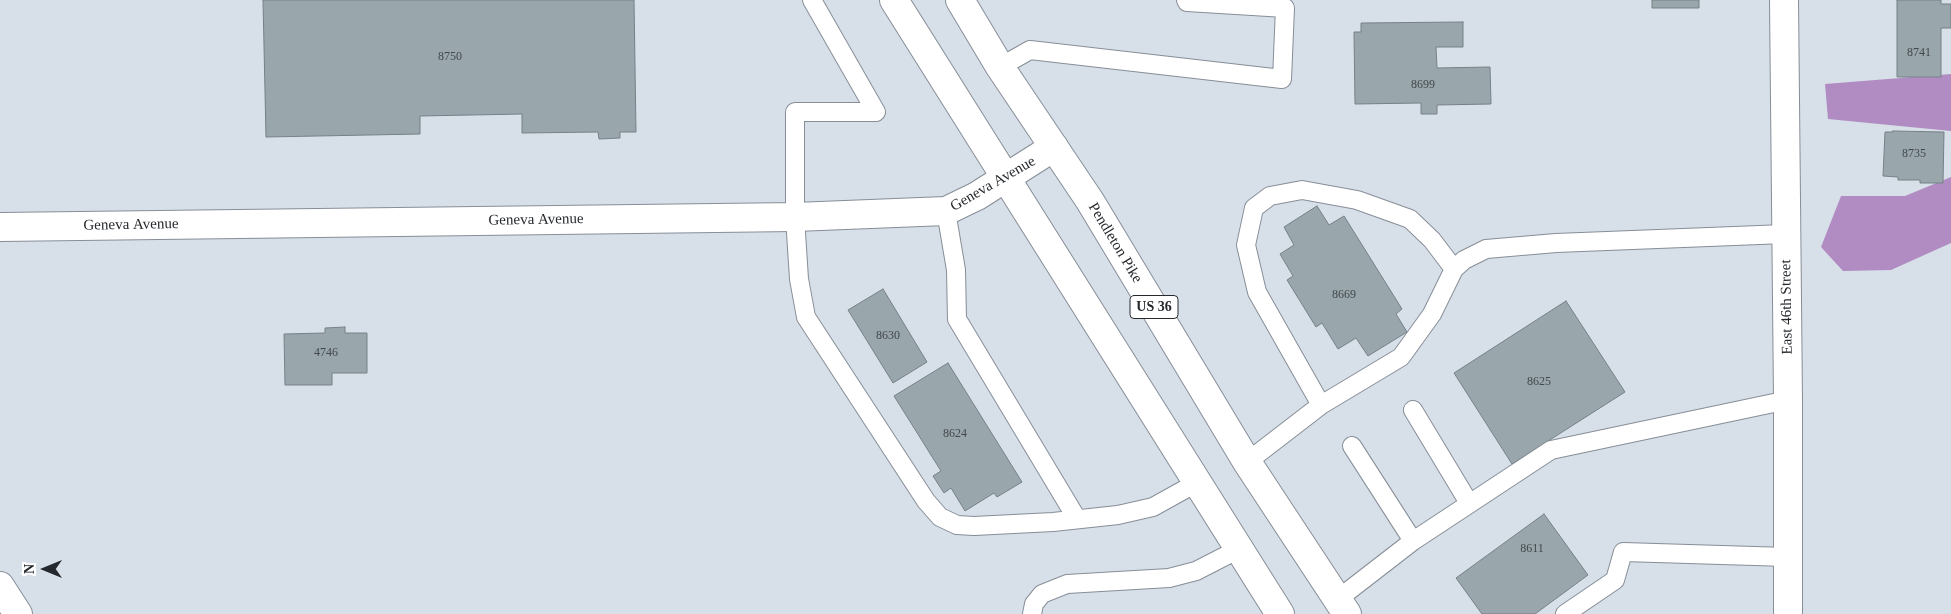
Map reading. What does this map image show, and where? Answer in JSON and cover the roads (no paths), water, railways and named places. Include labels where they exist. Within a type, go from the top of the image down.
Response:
[{"type":"street","points":[[894,0],[1280,614]]},
{"type":"street","name":"Pendleton Pike","points":[[960,0],[1000,67],[1090,201],[1248,462],[1342,607]]},
{"type":"street","name":"East 46th Street","points":[[1784,0],[1788,614]]},
{"type":"street","name":"Geneva Avenue","points":[[0,227],[795,217],[946,211],[977,196],[1054,148]]},
{"type":"street","points":[[0,586],[18,614]]},
{"type":"lane","points":[[812,0],[876,112],[795,112],[795,217],[798,279],[806,317],[926,502],[940,517],[957,525],[974,526],[1077,519],[1118,515],[1153,507],[1198,482]]},
{"type":"lane","points":[[1000,67],[1030,50],[1282,79],[1285,8],[1187,2],[1186,0]]},
{"type":"lane","points":[[1321,406],[1257,292],[1246,245],[1254,208],[1270,196],[1302,190],[1357,200],[1410,219],[1432,240],[1454,269]]},
{"type":"lane","points":[[946,211],[956,270],[957,319],[1077,519]]},
{"type":"lane","points":[[1248,462],[1321,406],[1401,357],[1432,314],[1454,269],[1464,260],[1486,249],[1556,243],[1785,234]]},
{"type":"lane","points":[[1342,607],[1413,541],[1551,450],[1788,400]]},
{"type":"lane","points":[[1413,410],[1469,503]]},
{"type":"lane","points":[[1352,446],[1413,541]]},
{"type":"lane","points":[[1032,614],[1034,604],[1042,594],[1067,584],[1169,578],[1196,571],[1239,549]]},
{"type":"lane","points":[[1565,614],[1615,580],[1623,552],[1787,557]]}]
